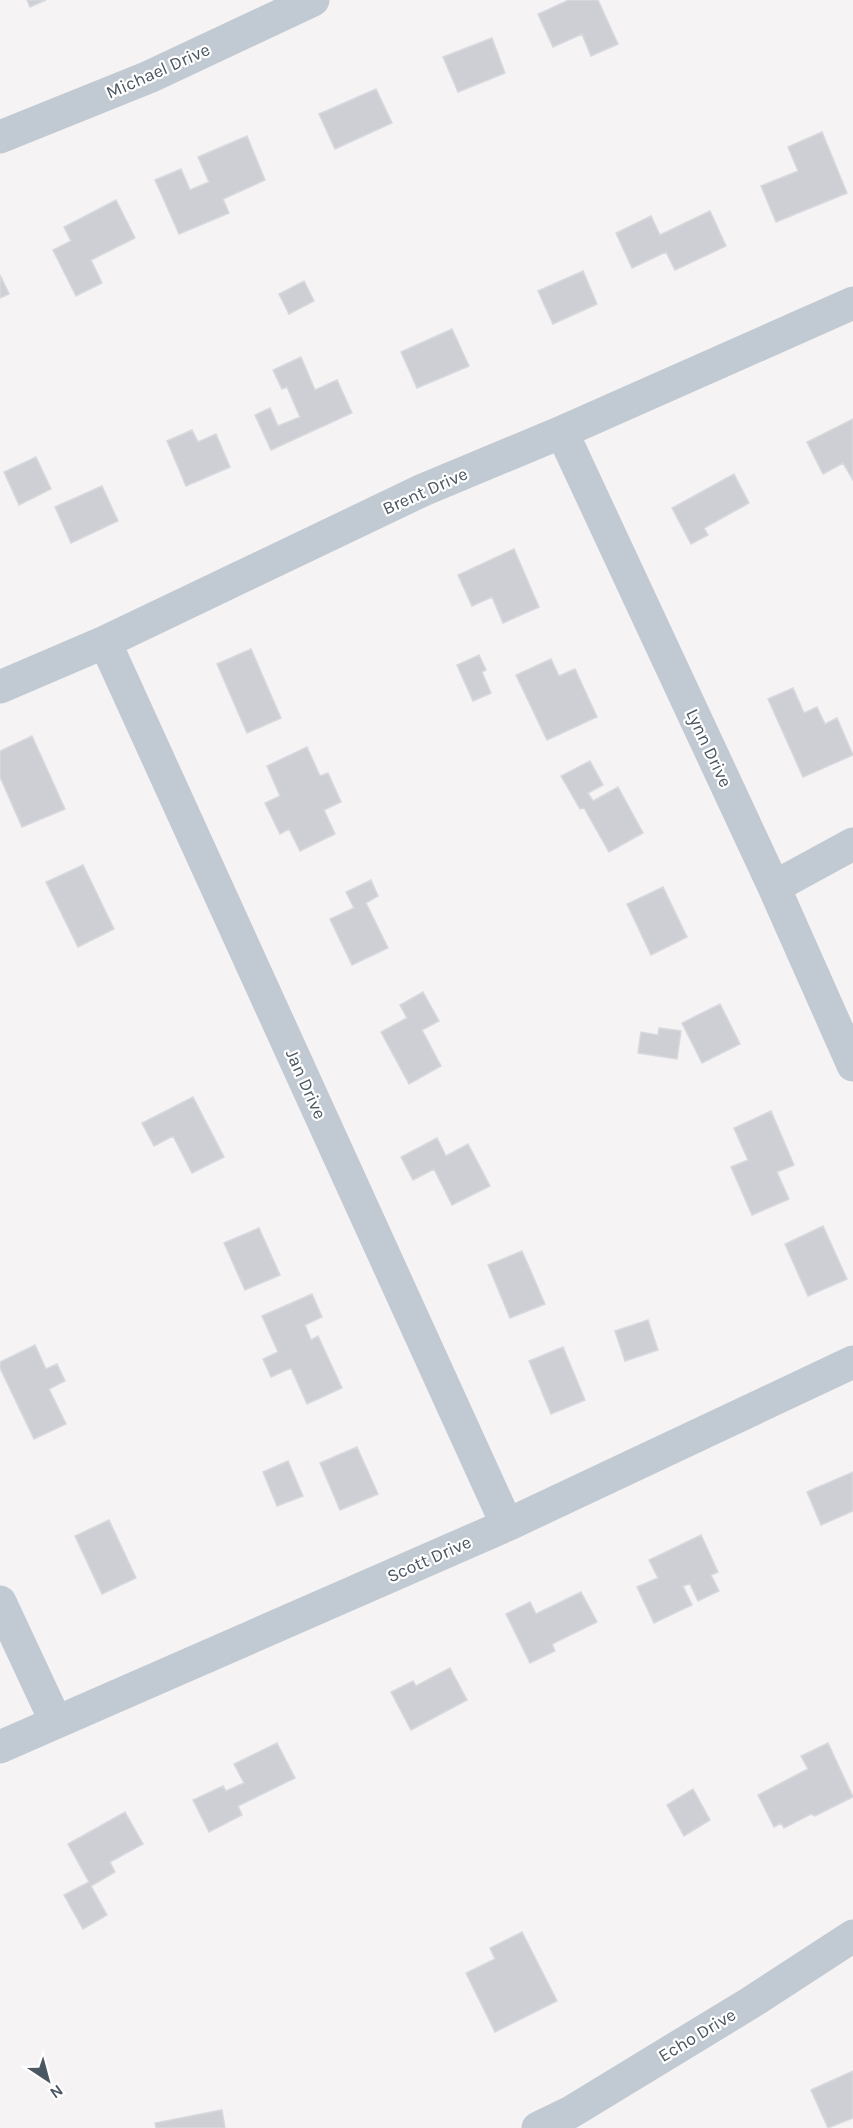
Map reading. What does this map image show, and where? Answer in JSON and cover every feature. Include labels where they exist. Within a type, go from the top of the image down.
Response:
[{"type":"street","name":"Michael Drive","points":[[0,138],[149,77],[313,0]]},
{"type":"street","name":"Brent Drive","points":[[0,687],[105,642],[423,490],[562,432],[853,303]]},
{"type":"street","name":"Lynn Drive","points":[[562,432],[774,887],[853,1065]]},
{"type":"street","name":"Jan Drive","points":[[105,642],[507,1525]]},
{"type":"street","points":[[774,887],[853,844]]},
{"type":"street","name":"Scott Drive","points":[[0,1747],[507,1525],[853,1362]]},
{"type":"street","points":[[0,1602],[56,1722]]},
{"type":"street","name":"Echo Drive","points":[[538,2128],[571,2112],[740,2009],[853,1936]]},
{"type":"building","points":[[27,0],[46,0],[30,7]]},
{"type":"building","points":[[569,0],[598,0],[618,44],[591,56],[582,34],[553,47],[538,14]]},
{"type":"building","points":[[492,38],[505,73],[458,92],[443,57]]},
{"type":"building","points":[[376,89],[392,123],[335,149],[319,114]]},
{"type":"building","points":[[822,132],[847,193],[776,222],[761,186],[798,171],[788,147]]},
{"type":"building","points":[[247,136],[265,180],[223,199],[229,213],[179,234],[155,180],[181,169],[190,190],[209,182],[198,157]]},
{"type":"building","points":[[116,200],[135,238],[91,260],[102,283],[76,296],[53,250],[71,241],[64,227]]},
{"type":"building","points":[[710,211],[726,246],[675,270],[666,252],[632,268],[616,233],[651,216],[660,235]]},
{"type":"building","points":[[583,271],[597,304],[553,324],[538,291]]},
{"type":"building","points":[[0,275],[9,294],[0,298]]},
{"type":"building","points":[[304,281],[314,301],[289,314],[279,294]]},
{"type":"building","points":[[452,329],[469,366],[417,388],[401,352]]},
{"type":"building","points":[[301,357],[315,390],[337,380],[352,413],[271,450],[255,415],[270,408],[278,426],[300,417],[287,387],[282,389],[273,370]]},
{"type":"building","points":[[853,419],[853,480],[843,463],[823,474],[807,442]]},
{"type":"building","points":[[192,430],[198,442],[216,434],[230,467],[186,486],[167,441]]},
{"type":"building","points":[[36,457],[51,489],[19,505],[4,472]]},
{"type":"building","points":[[734,474],[749,503],[704,528],[708,535],[691,544],[672,508]]},
{"type":"building","points":[[102,486],[118,521],[71,543],[55,507]]},
{"type":"building","points":[[514,549],[539,607],[503,623],[492,597],[472,606],[458,575]]},
{"type":"building","points":[[251,649],[281,718],[247,733],[217,664]]},
{"type":"building","points":[[479,655],[486,670],[482,672],[491,693],[473,701],[457,665]]},
{"type":"building","points":[[551,659],[559,676],[575,669],[597,717],[547,740],[516,675]]},
{"type":"building","points":[[793,688],[804,713],[817,707],[825,724],[837,718],[853,755],[803,777],[768,699]]},
{"type":"building","points":[[32,736],[65,809],[22,827],[0,777],[0,751]]},
{"type":"building","points":[[307,747],[320,776],[328,773],[341,802],[324,810],[335,834],[300,851],[289,829],[280,834],[265,803],[280,796],[267,766]]},
{"type":"building","points":[[590,761],[603,785],[588,793],[593,801],[618,787],[643,833],[609,852],[584,808],[580,809],[561,776]]},
{"type":"building","points":[[83,865],[114,929],[78,947],[46,882]]},
{"type":"building","points":[[371,880],[378,896],[366,903],[388,948],[352,965],[330,919],[354,908],[346,892]]},
{"type":"building","points":[[663,887],[687,937],[651,955],[627,904]]},
{"type":"building","points":[[423,992],[439,1021],[422,1030],[441,1066],[409,1084],[381,1032],[407,1018],[400,1005]]},
{"type":"building","points":[[720,1004],[740,1044],[702,1063],[682,1023]]},
{"type":"building","points":[[659,1028],[681,1031],[677,1059],[638,1053],[641,1032],[658,1035]]},
{"type":"building","points":[[193,1097],[224,1157],[192,1173],[173,1136],[154,1146],[142,1123]]},
{"type":"building","points":[[771,1111],[794,1165],[777,1172],[789,1199],[752,1215],[731,1167],[748,1160],[734,1128]]},
{"type":"building","points":[[437,1138],[446,1156],[468,1144],[490,1186],[452,1205],[434,1169],[413,1180],[401,1157]]},
{"type":"building","points":[[823,1226],[847,1279],[808,1296],[785,1244]]},
{"type":"building","points":[[259,1228],[280,1275],[245,1290],[224,1243]]},
{"type":"building","points":[[522,1251],[545,1304],[510,1318],[488,1265]]},
{"type":"building","points":[[312,1294],[322,1317],[305,1325],[311,1340],[318,1336],[342,1388],[307,1404],[291,1368],[271,1377],[263,1359],[278,1352],[262,1316]]},
{"type":"building","points":[[648,1320],[658,1350],[625,1361],[615,1331]]},
{"type":"building","points":[[35,1345],[46,1369],[57,1364],[65,1381],[49,1389],[66,1424],[34,1439],[0,1368],[0,1362]]},
{"type":"building","points":[[563,1347],[585,1400],[551,1414],[529,1361]]},
{"type":"building","points":[[357,1447],[378,1494],[340,1510],[320,1463]]},
{"type":"building","points":[[288,1461],[303,1496],[277,1506],[263,1472]]},
{"type":"building","points":[[853,1472],[853,1511],[821,1525],[807,1492]]},
{"type":"building","points":[[109,1520],[136,1578],[102,1594],[75,1536]]},
{"type":"building","points":[[701,1535],[718,1572],[711,1575],[719,1591],[698,1601],[690,1584],[683,1586],[692,1605],[654,1623],[637,1587],[658,1578],[649,1560]]},
{"type":"building","points":[[581,1592],[597,1622],[552,1644],[555,1651],[530,1663],[506,1614],[530,1602],[536,1614]]},
{"type":"building","points":[[450,1668],[467,1700],[411,1730],[391,1692],[413,1681],[416,1686]]},
{"type":"building","points":[[277,1743],[295,1778],[238,1806],[242,1815],[209,1832],[193,1800],[223,1786],[226,1791],[244,1783],[234,1764]]},
{"type":"building","points":[[828,1743],[853,1797],[784,1828],[781,1823],[774,1827],[758,1795],[808,1769],[801,1756]]},
{"type":"building","points":[[693,1789],[710,1820],[684,1836],[667,1805]]},
{"type":"building","points":[[125,1812],[143,1844],[110,1862],[115,1872],[91,1886],[107,1915],[83,1929],[64,1895],[89,1882],[68,1844]]},
{"type":"building","points":[[522,1932],[557,2001],[495,2032],[466,1973],[495,1959],[490,1948]]},
{"type":"building","points":[[853,2071],[853,2118],[828,2128],[811,2090]]},
{"type":"building","points":[[222,2110],[225,2128],[156,2128],[155,2123]]}]
